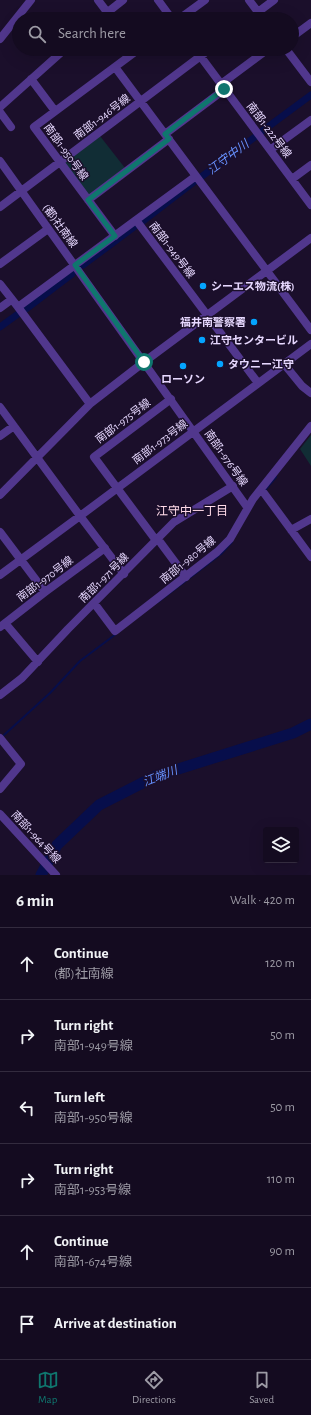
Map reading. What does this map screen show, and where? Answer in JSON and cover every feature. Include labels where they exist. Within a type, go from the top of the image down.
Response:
[{"type":"street","points":[[20,12],[30,0]]},
{"type":"street","points":[[98,0],[107,12],[123,0]]},
{"type":"street","points":[[158,0],[167,12]]},
{"type":"street","points":[[189,12],[205,0]]},
{"type":"street","points":[[249,0],[258,12],[274,0]]},
{"type":"street","points":[[0,37],[12,22]]},
{"type":"street","points":[[299,32],[311,23]]},
{"type":"street","points":[[0,107],[57,56]]},
{"type":"street","name":"南部1-950号線","points":[[115,236],[34,127],[129,56]]},
{"type":"street","name":"南部1-222号線","points":[[200,56],[311,205]]},
{"type":"street","name":"南部1-946号線","points":[[0,207],[200,56]]},
{"type":"street","points":[[88,200],[167,136],[259,56]]},
{"type":"street","points":[[291,56],[311,82]]},
{"type":"street","points":[[115,66],[311,330]]},
{"type":"street","points":[[304,72],[311,67]]},
{"type":"street","points":[[31,79],[55,111]]},
{"type":"street","points":[[0,112],[11,127]]},
{"type":"street","points":[[270,150],[311,120]]},
{"type":"street","name":"(都)社南線","points":[[0,161],[144,362]]},
{"type":"street","points":[[292,179],[311,165]]},
{"type":"street","points":[[136,220],[196,176]]},
{"type":"street","name":"南部1-949号線","points":[[18,307],[136,220],[258,383]]},
{"type":"street","points":[[0,264],[48,229]]},
{"type":"street","points":[[0,495],[90,404],[311,238]]},
{"type":"street","points":[[0,284],[90,404]]},
{"type":"street","points":[[0,308],[11,300]]},
{"type":"street","name":"南部1-973号線","points":[[0,574],[311,344]]},
{"type":"street","name":"南部1-976号線","points":[[144,362],[247,507]]},
{"type":"street","points":[[284,364],[302,386],[311,393]]},
{"type":"street","name":"南部1-975号線","points":[[171,399],[94,457],[186,577]]},
{"type":"street","points":[[0,407],[124,574]]},
{"type":"street","points":[[0,436],[14,426]]},
{"type":"street","name":"南部1-980号線","points":[[94,603],[115,631],[217,552],[230,539],[247,507],[311,426]]},
{"type":"street","name":"南部1-971号線","points":[[0,696],[22,678],[38,662],[174,522],[233,486]]},
{"type":"street","points":[[261,489],[311,557]]},
{"type":"street","points":[[291,530],[311,519]]},
{"type":"street","points":[[0,532],[45,592]]},
{"type":"street","name":"南部1-970号線","points":[[3,625],[105,548]]},
{"type":"street","points":[[3,625],[38,662]]},
{"type":"street","points":[[0,738],[21,764],[0,789]]},
{"type":"street","name":"南部1-964号線","points":[[0,814],[56,875]]},
{"type":"shaded area","points":[[100,136],[125,168],[91,194],[87,194],[65,165],[66,162]]},
{"type":"shaded area","points":[[311,435],[311,466],[300,449]]},
{"type":"waterway","name":"江守中川","points":[[261,132],[311,95]]},
{"type":"waterway","name":"江守中川","points":[[201,177],[255,137]]},
{"type":"waterway","name":"江守中川","points":[[143,221],[195,181]]},
{"type":"waterway","name":"江守中川","points":[[83,265],[134,227]]},
{"type":"waterway","name":"江守中川","points":[[26,309],[72,274]]},
{"type":"waterway","name":"江守中川","points":[[0,327],[18,314]]},
{"type":"waterway","points":[[266,489],[276,477]]},
{"type":"waterway","points":[[158,602],[221,554],[232,542]]},
{"type":"waterway","points":[[4,735],[50,693],[80,661],[116,634]]},
{"type":"waterway","name":"江端川","points":[[41,875],[57,845],[99,805],[156,776],[293,733],[311,724]]},
{"type":"place","name":"シーエス物流(株)","points":[[203,286]]},
{"type":"place","name":"福井南警察署","points":[[254,322]]},
{"type":"place","name":"江守センタービル","points":[[202,340]]},
{"type":"place","name":"タウニー江守","points":[[220,364]]},
{"type":"place","name":"ローソン","points":[[183,366]]},
{"type":"district","name":"江守中一丁目","points":[[192,511]]},
{"type":"route","points":[[144,362],[75,265],[115,236],[88,200],[169,139],[165,134],[224,89]]}]
